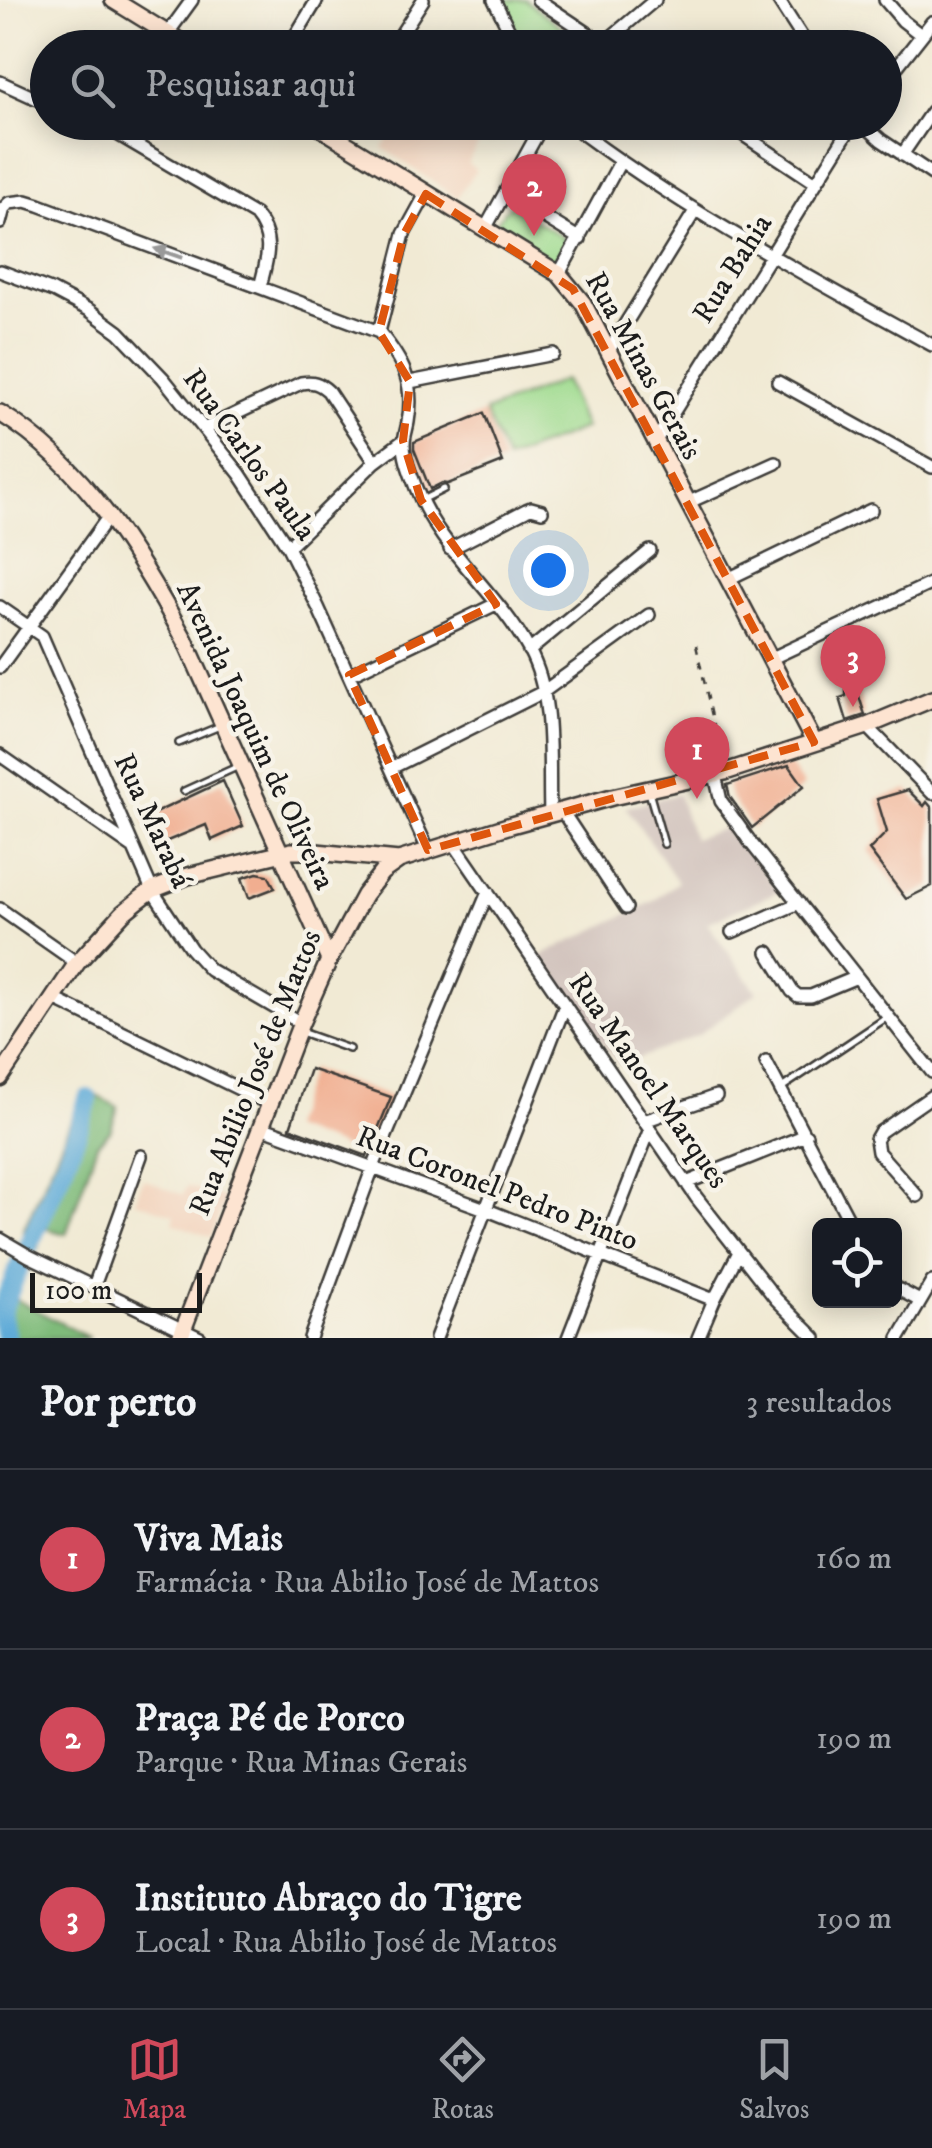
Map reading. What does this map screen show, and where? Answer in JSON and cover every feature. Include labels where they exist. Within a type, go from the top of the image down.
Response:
[{"type":"main road","points":[[113,0],[163,30]]},
{"type":"main road","name":"Rua Minas Gerais","points":[[353,140],[426,194],[559,274],[582,302],[814,742]]},
{"type":"main road","name":"Avenida Joaquim de Oliveira","points":[[0,413],[66,466],[109,516],[161,597],[329,960]]},
{"type":"main road","name":"Rua Abilio José de Mattos","points":[[181,1334],[329,960],[372,882],[382,872],[399,860],[428,850],[556,812],[720,774],[867,726],[932,699]]},
{"type":"main road","points":[[0,1078],[77,963],[123,913],[152,890],[188,876],[281,853],[306,850],[399,860]]},
{"type":"street","points":[[170,30],[192,0]]},
{"type":"street","points":[[298,30],[316,0]]},
{"type":"street","points":[[404,30],[423,0]]},
{"type":"street","points":[[494,0],[509,30]]},
{"type":"street","points":[[538,0],[580,30]]},
{"type":"street","points":[[621,30],[656,0]]},
{"type":"street","points":[[778,0],[797,30]]},
{"type":"street","points":[[885,0],[921,36]]},
{"type":"street","points":[[902,60],[932,22]]},
{"type":"street","points":[[0,82],[30,96]]},
{"type":"street","points":[[902,155],[932,111]]},
{"type":"street","points":[[128,140],[232,200],[265,227],[267,263],[260,287]]},
{"type":"street","points":[[485,229],[534,140]]},
{"type":"street","points":[[591,140],[695,211],[932,344]]},
{"type":"street","points":[[751,140],[816,183]]},
{"type":"street","name":"Rua Bahia","points":[[655,442],[846,140]]},
{"type":"street","points":[[882,140],[932,174]]},
{"type":"street","points":[[559,274],[620,162]]},
{"type":"street","name":"Rua Minas Gerais","points":[[505,193],[580,239]]},
{"type":"street","points":[[379,332],[404,234],[426,194]]},
{"type":"street","points":[[0,223],[9,203],[26,201],[379,332],[394,350],[410,382],[403,441],[406,462],[421,500],[450,549],[529,650],[546,708],[556,812],[626,908]]},
{"type":"street","points":[[608,352],[695,211]]},
{"type":"street","name":"Rua Carlos Paula","points":[[0,271],[53,291],[90,310],[119,332],[164,378],[240,474],[288,547],[428,850]]},
{"type":"street","points":[[410,382],[553,354]]},
{"type":"street","points":[[204,429],[311,381],[328,391],[375,462]]},
{"type":"street","points":[[778,382],[932,467]]},
{"type":"street","points":[[288,547],[375,462],[403,441]]},
{"type":"street","points":[[687,503],[776,463]]},
{"type":"street","points":[[450,549],[531,508],[542,512]]},
{"type":"street","points":[[728,579],[871,510]]},
{"type":"street","points":[[0,666],[109,516]]},
{"type":"street","points":[[529,650],[650,551]]},
{"type":"street","points":[[770,658],[932,583]]},
{"type":"street","points":[[348,674],[496,604]]},
{"type":"street","name":"Rua Marabá","points":[[0,606],[42,636],[152,890],[191,949],[210,970],[300,1027]]},
{"type":"street","points":[[391,768],[543,692],[649,615]]},
{"type":"street","points":[[867,726],[932,792]]},
{"type":"street","points":[[0,755],[135,849]]},
{"type":"street","points":[[720,774],[721,801],[932,1072]]},
{"type":"street","name":"Rua Manoel Marques","points":[[453,842],[686,1183],[776,1300],[815,1338]]},
{"type":"street","points":[[310,1338],[372,1166],[488,892]]},
{"type":"street","points":[[732,932],[799,903]]},
{"type":"street","points":[[0,910],[77,963]]},
{"type":"street","points":[[768,952],[798,996],[811,996],[858,977]]},
{"type":"street","points":[[52,998],[270,1104]]},
{"type":"street","points":[[436,1338],[565,1005]]},
{"type":"street","points":[[766,1062],[848,1218]]},
{"type":"street","points":[[568,1338],[647,1125],[716,1096]]},
{"type":"street","points":[[917,1196],[878,1152],[876,1139],[880,1132],[932,1096]]},
{"type":"street","name":"Rua Coronel Pedro Pinto","points":[[261,1127],[485,1208],[714,1300]]},
{"type":"street","points":[[686,1183],[806,1135]]},
{"type":"street","points":[[94,1286],[141,1156]]},
{"type":"street","points":[[0,1239],[181,1334],[200,1338]]},
{"type":"street","points":[[698,1338],[739,1252]]},
{"type":"street","points":[[899,1338],[932,1282]]},
{"type":"street","points":[[902,1291],[920,1301]]},
{"type":"lane","points":[[421,500],[444,490]]},
{"type":"lane","points":[[178,743],[223,724]]},
{"type":"lane","points":[[184,791],[242,765]]},
{"type":"lane","points":[[648,789],[664,844]]},
{"type":"lane","points":[[781,1089],[888,1016]]},
{"type":"lane","points":[[300,1027],[349,1048]]},
{"type":"path","points":[[696,646],[720,774]]},
{"type":"highlighted area","points":[[426,194],[573,289],[814,742],[428,850],[349,675],[496,604],[421,500],[403,441],[410,382],[379,332],[404,234]]},
{"type":"shaded area","points":[[388,140],[481,140],[467,163],[476,170],[457,198],[383,148]]},
{"type":"shaded area","points":[[678,794],[693,839],[728,827],[779,891],[707,923],[757,992],[698,1035],[619,1066],[541,956],[654,901],[678,882],[626,807]]},
{"type":"shaded area","points":[[143,1179],[183,1195],[187,1186],[225,1199],[211,1237],[173,1223],[175,1215],[135,1201]]},
{"type":"green space","points":[[500,0],[526,0],[565,30],[515,30]]},
{"type":"green space","points":[[511,206],[571,242],[557,265],[498,229],[496,224]]},
{"type":"green space","points":[[564,380],[585,428],[506,460],[485,412]]},
{"type":"green space","points":[[91,1093],[118,1107],[110,1131],[97,1144],[66,1234],[44,1228],[38,1248],[27,1243],[31,1236],[23,1231],[78,1105]]},
{"type":"green space","points":[[0,1291],[89,1338],[0,1338]]},
{"type":"building","points":[[484,413],[503,462],[430,489],[414,442]]},
{"type":"building","points":[[856,687],[865,715],[847,721],[840,698]]},
{"type":"building","points":[[789,765],[804,786],[752,828],[730,797],[727,785]]},
{"type":"building","points":[[223,781],[243,826],[212,840],[206,825],[155,846],[144,818]]},
{"type":"building","points":[[908,790],[924,806],[927,802],[932,808],[932,886],[906,899],[869,850],[887,832],[877,799]]},
{"type":"building","points":[[257,873],[268,875],[275,888],[249,898],[242,878]]},
{"type":"building","points":[[310,1069],[391,1097],[367,1156],[290,1128]]},
{"type":"waterway","points":[[29,1245],[88,1099]]},
{"type":"waterway","points":[[6,1338],[1,1312],[21,1262]]},
{"type":"place","name":"Praça Pé de Porco","points":[[534,236]]},
{"type":"place","name":"Instituto Abraço do Tigre","points":[[853,707]]},
{"type":"place","name":"Viva Mais","points":[[697,799]]}]
